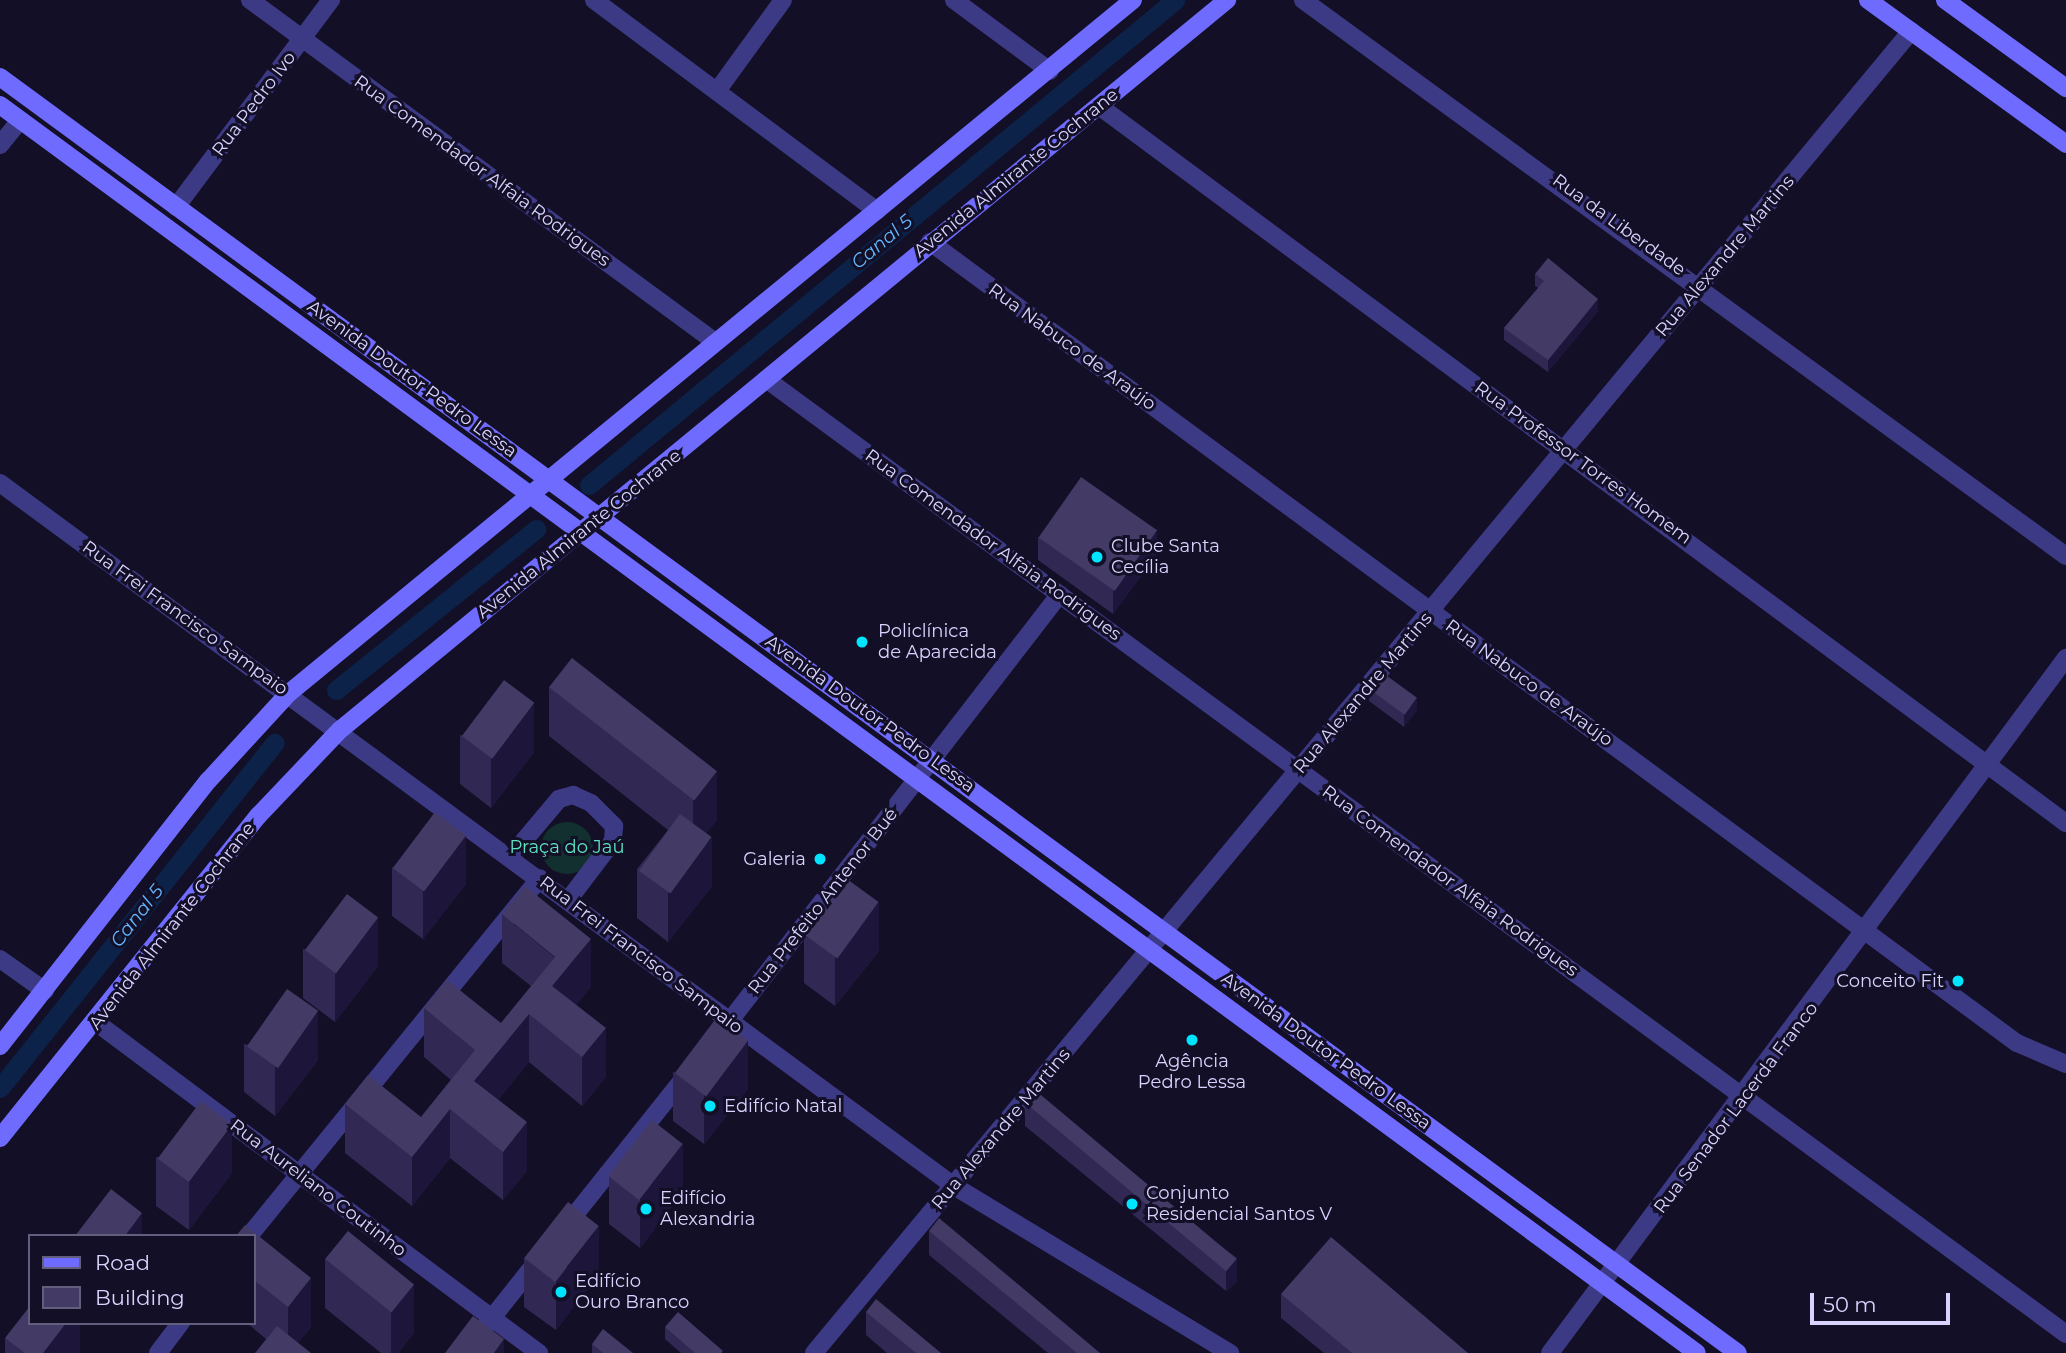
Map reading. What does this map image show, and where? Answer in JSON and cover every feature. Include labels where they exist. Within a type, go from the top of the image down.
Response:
[{"type":"main road","points":[[0,1046],[208,781],[291,695],[527,496],[1050,71],[1133,0]]},
{"type":"main road","name":"Avenida Almirante Cochrane","points":[[0,1138],[97,1023],[258,816],[335,727],[603,518],[930,242],[1227,0]]},
{"type":"main road","points":[[1868,0],[2066,145]]},
{"type":"main road","points":[[1945,0],[2066,88]]},
{"type":"main road","name":"Avenida Doutor Pedro Lessa","points":[[0,77],[1738,1353]]},
{"type":"main road","name":"Avenida Doutor Pedro Lessa","points":[[0,106],[580,536],[919,777],[1697,1353]]},
{"type":"street","name":"Rua Comendador Alfaia Rodrigues","points":[[250,0],[715,342]]},
{"type":"street","name":"Rua Pedro Ivo","points":[[176,207],[331,0]]},
{"type":"street","points":[[594,0],[877,211]]},
{"type":"street","points":[[718,91],[783,0]]},
{"type":"street","points":[[954,0],[1050,71]]},
{"type":"street","name":"Rua da Liberdade","points":[[1303,0],[1701,284],[2066,556]]},
{"type":"street","name":"Rua Alexandre Martins","points":[[814,1353],[1911,32]]},
{"type":"street","name":"Rua Professor Torres Homem","points":[[1099,106],[1991,763],[2066,823]]},
{"type":"street","points":[[0,145],[20,120]]},
{"type":"street","name":"Rua Nabuco de Araújo","points":[[930,242],[2017,1043],[2066,1064]]},
{"type":"street","name":"Rua Comendador Alfaia Rodrigues","points":[[766,379],[2066,1334]]},
{"type":"street","name":"Rua Frei Francisco Sampaio","points":[[0,484],[511,856],[729,1022],[954,1186],[1230,1353]]},
{"type":"street","name":"Rua Prefeito Antenor Bué","points":[[464,1353],[708,1049],[1060,594]]},
{"type":"street","name":"Rua Senador Lacerda Franco","points":[[1550,1353],[1605,1286],[1743,1096],[1867,933],[2066,658]]},
{"type":"street","points":[[511,856],[559,799],[573,795],[604,814],[614,827],[613,841],[569,899]]},
{"type":"street","points":[[251,1234],[540,878]]},
{"type":"street","points":[[0,959],[45,991]]},
{"type":"street","name":"Rua Aureliano Coutinho","points":[[97,1023],[539,1353]]},
{"type":"street","points":[[158,1353],[179,1325]]},
{"type":"green space","name":"Praça do Jaú","points":[[567,822],[577,824],[585,830],[591,838],[591,858],[585,866],[577,872],[567,874],[557,872],[549,866],[543,858],[541,848],[543,838],[549,830],[557,824]]},
{"type":"building","points":[[1548,258],[1598,299],[1548,360],[1504,328],[1544,281],[1535,274]]},
{"type":"building","name":"Clube Santa Cecília","points":[[1081,477],[1157,530],[1115,591],[1039,538]]},
{"type":"building","points":[[572,658],[717,771],[694,800],[549,687]]},
{"type":"building","points":[[1383,673],[1417,698],[1405,715],[1371,690]]},
{"type":"building","points":[[504,680],[534,703],[492,759],[462,736]]},
{"type":"building","points":[[435,812],[466,835],[424,891],[393,868]]},
{"type":"building","points":[[680,814],[712,837],[670,894],[639,871]]},
{"type":"building","points":[[847,879],[879,902],[837,959],[806,936]]},
{"type":"building","points":[[525,886],[591,939],[552,986],[606,1028],[582,1057],[529,1014],[474,1081],[527,1122],[503,1152],[450,1109],[412,1157],[345,1104],[368,1075],[421,1117],[475,1050],[424,1008],[447,980],[501,1023],[555,957],[502,914]]},
{"type":"building","points":[[347,894],[378,917],[336,973],[305,950]]},
{"type":"building","points":[[287,989],[318,1011],[278,1068],[247,1046]]},
{"type":"building","points":[[717,1017],[748,1040],[706,1096],[675,1073]]},
{"type":"building","points":[[1035,1090],[1236,1259],[1226,1271],[1025,1102]]},
{"type":"building","points":[[201,1101],[232,1124],[189,1182],[158,1159]]},
{"type":"building","points":[[652,1120],[683,1144],[639,1200],[608,1176]]},
{"type":"building","points":[[111,1189],[142,1213],[126,1234],[77,1234]]},
{"type":"building","points":[[568,1202],[599,1226],[555,1282],[524,1258]]},
{"type":"building","points":[[939,1218],[1100,1353],[1077,1353],[929,1231]]},
{"type":"building","points":[[245,1225],[311,1278],[288,1307],[256,1282],[256,1234],[238,1234]]},
{"type":"building","points":[[348,1231],[414,1284],[391,1312],[325,1259]]},
{"type":"building","points":[[1331,1237],[1468,1353],[1352,1353],[1281,1294]]},
{"type":"building","points":[[876,1299],[941,1353],[916,1353],[866,1312]]},
{"type":"building","points":[[28,1309],[28,1325],[64,1325],[43,1353],[25,1353],[5,1338]]},
{"type":"building","points":[[678,1312],[723,1351],[695,1353],[665,1327]]},
{"type":"building","points":[[473,1316],[504,1339],[494,1353],[445,1353]]},
{"type":"building","points":[[277,1326],[311,1353],[255,1353]]},
{"type":"building","points":[[603,1329],[633,1353],[603,1353],[592,1344]]},
{"type":"waterway","name":"Canal 5","points":[[589,485],[1175,0]]},
{"type":"waterway","name":"Canal 5","points":[[336,690],[536,529]]},
{"type":"waterway","name":"Canal 5","points":[[0,1088],[274,743]]},
{"type":"place","name":"Clube Santa Cecília","points":[[1097,557]]},
{"type":"place","name":"Policlínica de Aparecida","points":[[862,642]]},
{"type":"place","name":"Galeria","points":[[820,859]]},
{"type":"place","name":"Conceito Fit","points":[[1958,981]]},
{"type":"place","name":"Agência Pedro Lessa","points":[[1192,1040]]},
{"type":"place","name":"Edifício Natal","points":[[710,1106]]},
{"type":"place","name":"Conjunto Residencial Santos V","points":[[1132,1204]]},
{"type":"place","name":"Edifício Alexandria","points":[[646,1209]]},
{"type":"place","name":"Edifício Ouro Branco","points":[[561,1292]]}]
